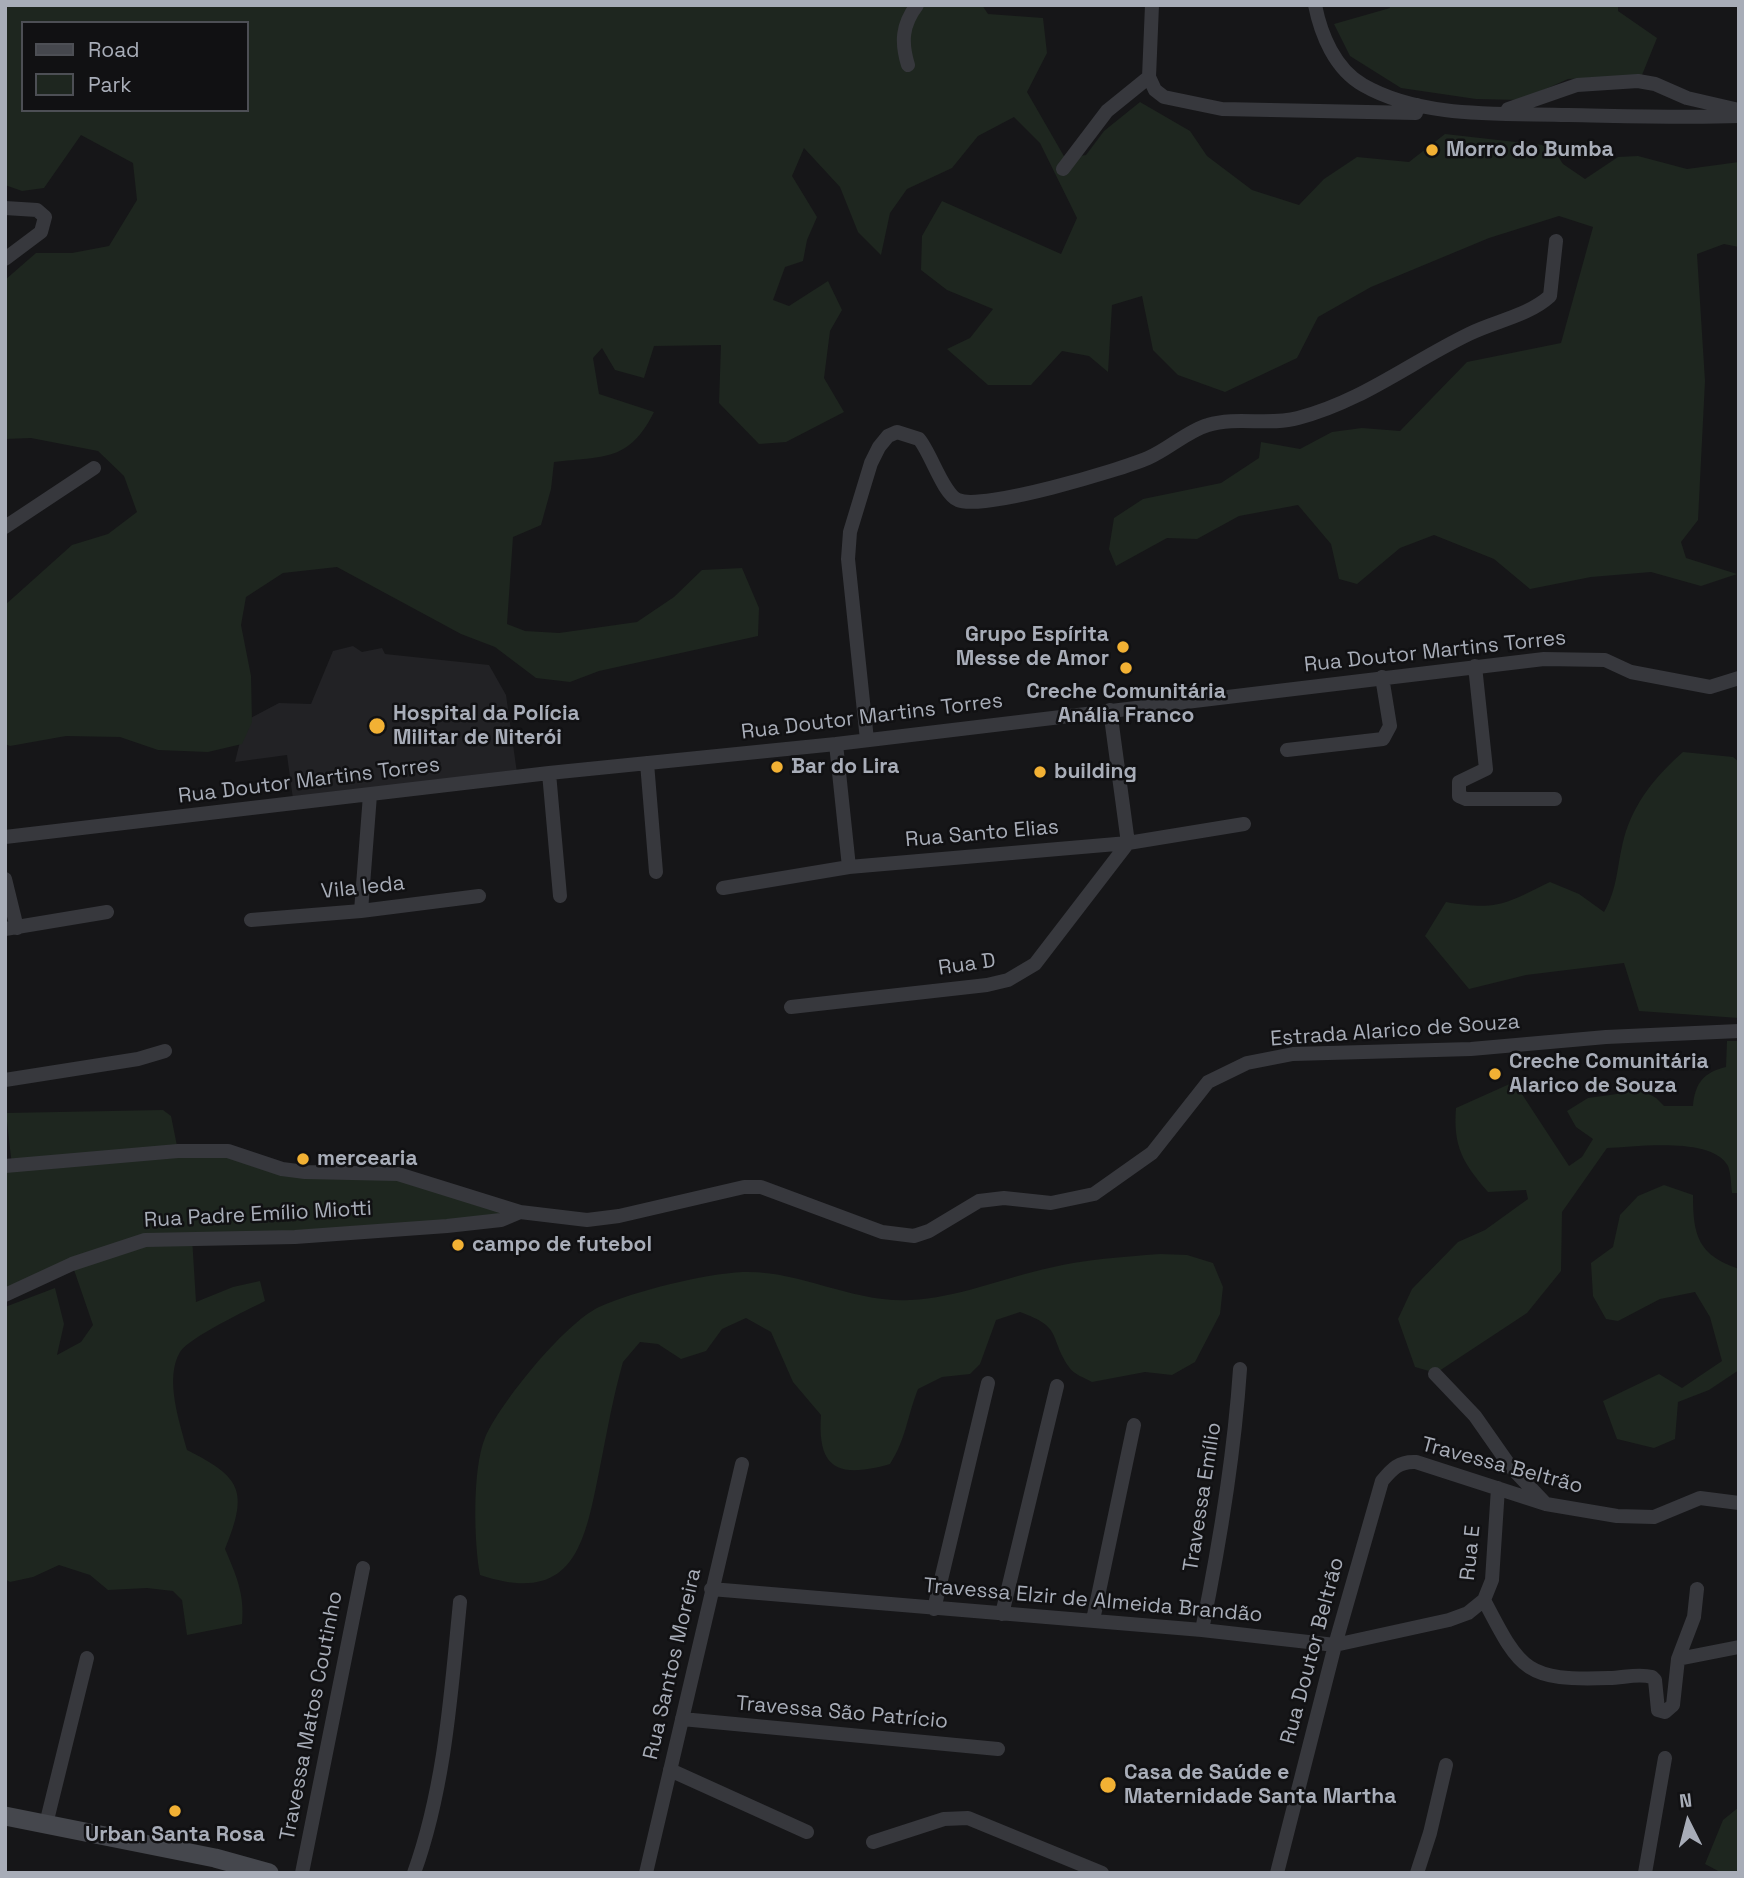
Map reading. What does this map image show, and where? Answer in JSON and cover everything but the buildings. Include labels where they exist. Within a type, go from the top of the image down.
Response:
[{"type":"main road","points":[[5,1816],[215,1858],[269,1873]]},
{"type":"street","points":[[908,65],[903,48],[904,29],[917,5]]},
{"type":"street","points":[[1152,5],[1149,77],[1155,90],[1164,97],[1222,109],[1416,113],[1417,105]]},
{"type":"street","points":[[1315,5],[1324,41],[1342,66],[1361,84],[1417,105],[1490,113],[1739,116]]},
{"type":"street","points":[[1063,169],[1107,111],[1149,77]]},
{"type":"street","points":[[1490,113],[1520,106],[1577,85],[1609,81],[1655,84],[1686,98],[1739,110]]},
{"type":"street","points":[[5,208],[41,212],[45,217],[45,225],[33,238],[5,259]]},
{"type":"street","points":[[867,740],[848,544],[871,463],[888,436],[897,432],[919,439],[949,493],[958,500],[985,502],[1116,470],[1150,457],[1206,425],[1296,419],[1384,383],[1424,358],[1488,325],[1538,307],[1550,296],[1556,241]]},
{"type":"street","points":[[5,527],[94,468]]},
{"type":"street","name":"Rua Doutor Martins Torres","points":[[5,837],[549,773],[836,744],[1475,666],[1581,658],[1613,662],[1631,672],[1653,678],[1710,687],[1739,678]]},
{"type":"street","points":[[1475,666],[1486,769],[1459,782],[1459,796],[1466,799],[1555,799]]},
{"type":"street","points":[[1287,750],[1382,739],[1390,726],[1382,677]]},
{"type":"street","points":[[1110,710],[1128,842]]},
{"type":"street","points":[[836,744],[849,867]]},
{"type":"street","points":[[647,763],[656,872]]},
{"type":"street","points":[[549,773],[560,896]]},
{"type":"street","points":[[361,911],[370,795]]},
{"type":"street","name":"Rua Santo Elias","points":[[723,888],[849,867],[1128,842],[1244,824]]},
{"type":"street","name":"Rua D","points":[[791,1007],[987,985],[1023,973],[1041,956],[1128,842]]},
{"type":"street","points":[[5,879],[11,928],[107,912]]},
{"type":"street","name":"Vila Ieda","points":[[251,920],[361,911],[479,896]]},
{"type":"street","name":"Estrada Alarico de Souza","points":[[5,1166],[178,1151],[228,1151],[282,1169],[398,1174],[520,1212],[576,1220],[605,1219],[732,1189],[761,1187],[882,1232],[914,1236],[929,1231],[979,1201],[1004,1198],[1051,1203],[1094,1194],[1152,1153],[1208,1082],[1247,1063],[1293,1054],[1471,1049],[1606,1037],[1739,1031]]},
{"type":"street","points":[[5,1080],[131,1061],[164,1051]]},
{"type":"street","name":"Rua Padre Emílio Miotti","points":[[5,1295],[72,1264],[145,1240],[295,1237],[447,1226],[501,1220],[520,1212]]},
{"type":"street","name":"Travessa Emílio","points":[[1202,1630],[1227,1503],[1240,1369]]},
{"type":"street","points":[[1435,1374],[1475,1416],[1510,1466],[1546,1504]]},
{"type":"street","points":[[934,1609],[988,1383]]},
{"type":"street","points":[[1002,1614],[1057,1386]]},
{"type":"street","points":[[1093,1620],[1134,1425]]},
{"type":"street","name":"Travessa Beltrão","points":[[1382,1480],[1402,1462],[1416,1462],[1546,1504],[1643,1519],[1700,1498],[1739,1503]]},
{"type":"street","name":"Rua Santos Moreira","points":[[646,1873],[711,1589],[743,1464]]},
{"type":"street","name":"Rua Doutor Beltrão","points":[[1277,1873],[1335,1645],[1382,1480]]},
{"type":"street","name":"Rua E","points":[[1468,1613],[1484,1600],[1492,1580],[1498,1488]]},
{"type":"street","name":"Travessa Matos Coutinho","points":[[302,1873],[363,1568]]},
{"type":"street","name":"Travessa Elzir de Almeida Brandão","points":[[711,1589],[1093,1620],[1335,1645],[1449,1620],[1468,1613]]},
{"type":"street","points":[[1484,1600],[1514,1655],[1526,1668],[1578,1679],[1652,1677],[1655,1680],[1658,1710],[1665,1712],[1673,1705],[1678,1658],[1694,1617],[1697,1589]]},
{"type":"street","points":[[414,1873],[428,1836],[438,1786],[460,1602]]},
{"type":"street","points":[[1678,1658],[1739,1647]]},
{"type":"street","points":[[46,1824],[87,1658]]},
{"type":"street","name":"Travessa São Patrício","points":[[682,1719],[998,1749]]},
{"type":"street","points":[[1645,1873],[1665,1758]]},
{"type":"street","points":[[1417,1873],[1430,1833],[1446,1765]]},
{"type":"street","points":[[670,1770],[807,1832]]},
{"type":"street","points":[[873,1842],[944,1819],[968,1818],[1102,1873]]},
{"type":"shaded area","name":"Hospital da Polícia Militar de Niterói","points":[[353,646],[362,652],[382,648],[385,654],[489,665],[506,695],[517,773],[293,799],[287,755],[235,762],[245,721],[279,703],[311,704],[333,651]]},
{"type":"green space","points":[[5,5],[982,5],[988,14],[1043,18],[1047,53],[1027,92],[1065,158],[1086,155],[1104,131],[1140,102],[1190,131],[1207,156],[1252,190],[1299,205],[1324,179],[1357,157],[1409,162],[1445,134],[1551,146],[1563,164],[1585,179],[1618,157],[1638,156],[1687,169],[1739,162],[1739,247],[1724,244],[1697,254],[1705,381],[1698,520],[1681,542],[1686,558],[1737,574],[1701,586],[1651,572],[1591,577],[1530,589],[1494,559],[1434,535],[1400,548],[1357,584],[1339,579],[1331,544],[1298,505],[1239,516],[1197,539],[1167,538],[1116,566],[1109,549],[1114,518],[1143,499],[1221,483],[1259,458],[1261,442],[1300,449],[1332,432],[1362,428],[1400,431],[1467,362],[1561,343],[1593,227],[1559,216],[1489,238],[1371,287],[1318,317],[1297,358],[1225,392],[1178,375],[1153,350],[1142,296],[1112,305],[1108,372],[1089,356],[1062,351],[1031,385],[988,385],[947,349],[970,338],[993,309],[947,290],[921,270],[922,236],[942,201],[1061,254],[1077,218],[1040,143],[1014,117],[978,136],[952,168],[907,189],[890,213],[881,255],[858,232],[840,187],[804,148],[792,176],[817,217],[807,240],[803,261],[785,267],[773,300],[789,306],[828,281],[842,310],[830,331],[824,378],[844,412],[786,442],[759,444],[719,403],[721,345],[654,346],[644,378],[615,370],[602,348],[593,358],[599,394],[654,412],[645,428],[625,448],[601,457],[554,462],[551,489],[541,525],[513,537],[507,624],[525,631],[559,633],[637,622],[674,597],[702,570],[742,568],[759,608],[758,636],[599,671],[570,682],[536,678],[495,647],[461,634],[337,567],[283,573],[246,597],[241,625],[251,676],[252,722],[242,744],[208,752],[158,750],[120,737],[66,736],[10,746],[5,744],[5,605],[72,545],[108,534],[137,512],[124,476],[98,451],[31,438],[5,439],[5,280],[36,253],[72,253],[109,246],[137,200],[133,163],[81,135],[44,188],[22,191],[5,185]]},
{"type":"green space","points":[[1389,5],[1618,5],[1618,11],[1657,38],[1642,75],[1568,79],[1521,100],[1476,99],[1401,88],[1350,56],[1334,24],[1390,8]]},
{"type":"green space","points":[[1683,752],[1733,757],[1739,762],[1739,1018],[1639,1011],[1624,963],[1526,975],[1469,989],[1425,936],[1446,902],[1477,906],[1500,904],[1550,882],[1579,894],[1604,912],[1617,876],[1628,825],[1655,780]]},
{"type":"green space","points":[[1727,1041],[1739,1041],[1739,1193],[1732,1193],[1728,1166],[1706,1150],[1672,1145],[1607,1148],[1562,1212],[1561,1271],[1527,1313],[1436,1373],[1415,1367],[1398,1319],[1412,1289],[1458,1242],[1485,1230],[1528,1199],[1526,1190],[1488,1192],[1479,1182],[1466,1163],[1458,1144],[1456,1108],[1514,1082],[1569,1166],[1582,1157],[1593,1139],[1576,1127],[1567,1111],[1588,1098],[1617,1094],[1630,1083],[1656,1098],[1664,1106],[1693,1106],[1696,1091],[1706,1075],[1726,1067]]},
{"type":"green space","points":[[163,1110],[171,1116],[178,1151],[209,1150],[282,1169],[372,1172],[520,1212],[501,1220],[192,1237],[196,1302],[233,1287],[260,1281],[265,1301],[195,1339],[180,1352],[175,1363],[173,1388],[187,1450],[229,1478],[238,1499],[237,1513],[225,1549],[241,1594],[242,1624],[187,1635],[182,1600],[173,1591],[147,1588],[108,1590],[90,1575],[59,1565],[33,1577],[10,1582],[5,1579],[5,1307],[55,1288],[64,1324],[57,1355],[81,1342],[93,1325],[72,1264],[5,1295],[5,1166],[12,1166],[6,1113]]},
{"type":"green space","points":[[1664,1185],[1693,1195],[1694,1222],[1701,1242],[1715,1257],[1739,1269],[1739,1370],[1709,1390],[1678,1402],[1675,1439],[1654,1448],[1617,1439],[1603,1401],[1659,1374],[1682,1388],[1722,1361],[1710,1317],[1695,1292],[1660,1299],[1618,1321],[1606,1319],[1593,1296],[1591,1263],[1613,1247],[1620,1215],[1638,1196]]},
{"type":"green space","points":[[1160,1254],[1187,1255],[1213,1263],[1223,1287],[1220,1314],[1195,1362],[1172,1375],[1145,1372],[1092,1382],[1071,1369],[1049,1328],[1020,1312],[996,1320],[980,1364],[970,1374],[942,1377],[918,1389],[903,1437],[890,1464],[873,1468],[845,1469],[835,1466],[828,1459],[823,1448],[821,1415],[793,1382],[771,1332],[746,1318],[722,1329],[706,1351],[681,1359],[658,1344],[640,1342],[623,1362],[588,1520],[581,1542],[570,1561],[556,1574],[537,1582],[512,1583],[480,1575],[475,1506],[478,1468],[485,1438],[504,1405],[534,1366],[569,1330],[599,1307],[670,1284],[743,1272],[785,1276],[867,1297],[910,1300],[963,1292],[1063,1265]]},
{"type":"green space","points":[[1739,1807],[1739,1873],[1722,1873],[1705,1864],[1723,1820]]},
{"type":"place","name":"Morro do Bumba","points":[[1432,150]]},
{"type":"place","name":"Grupo Espírita Messe de Amor","points":[[1123,647]]},
{"type":"place","name":"Creche Comunitária Anália Franco","points":[[1126,668]]},
{"type":"place","name":"Hospital da Polícia Militar de Niterói","points":[[377,726]]},
{"type":"place","name":"Bar do Lira","points":[[777,767]]},
{"type":"place","name":"building","points":[[1040,772]]},
{"type":"place","name":"Creche Comunitária Alarico de Souza","points":[[1495,1074]]},
{"type":"place","name":"mercearia","points":[[303,1159]]},
{"type":"place","name":"campo de futebol","points":[[458,1245]]},
{"type":"place","name":"Casa de Saúde e Maternidade Santa Martha","points":[[1108,1785]]},
{"type":"place","name":"Urban Santa Rosa","points":[[175,1811]]}]
